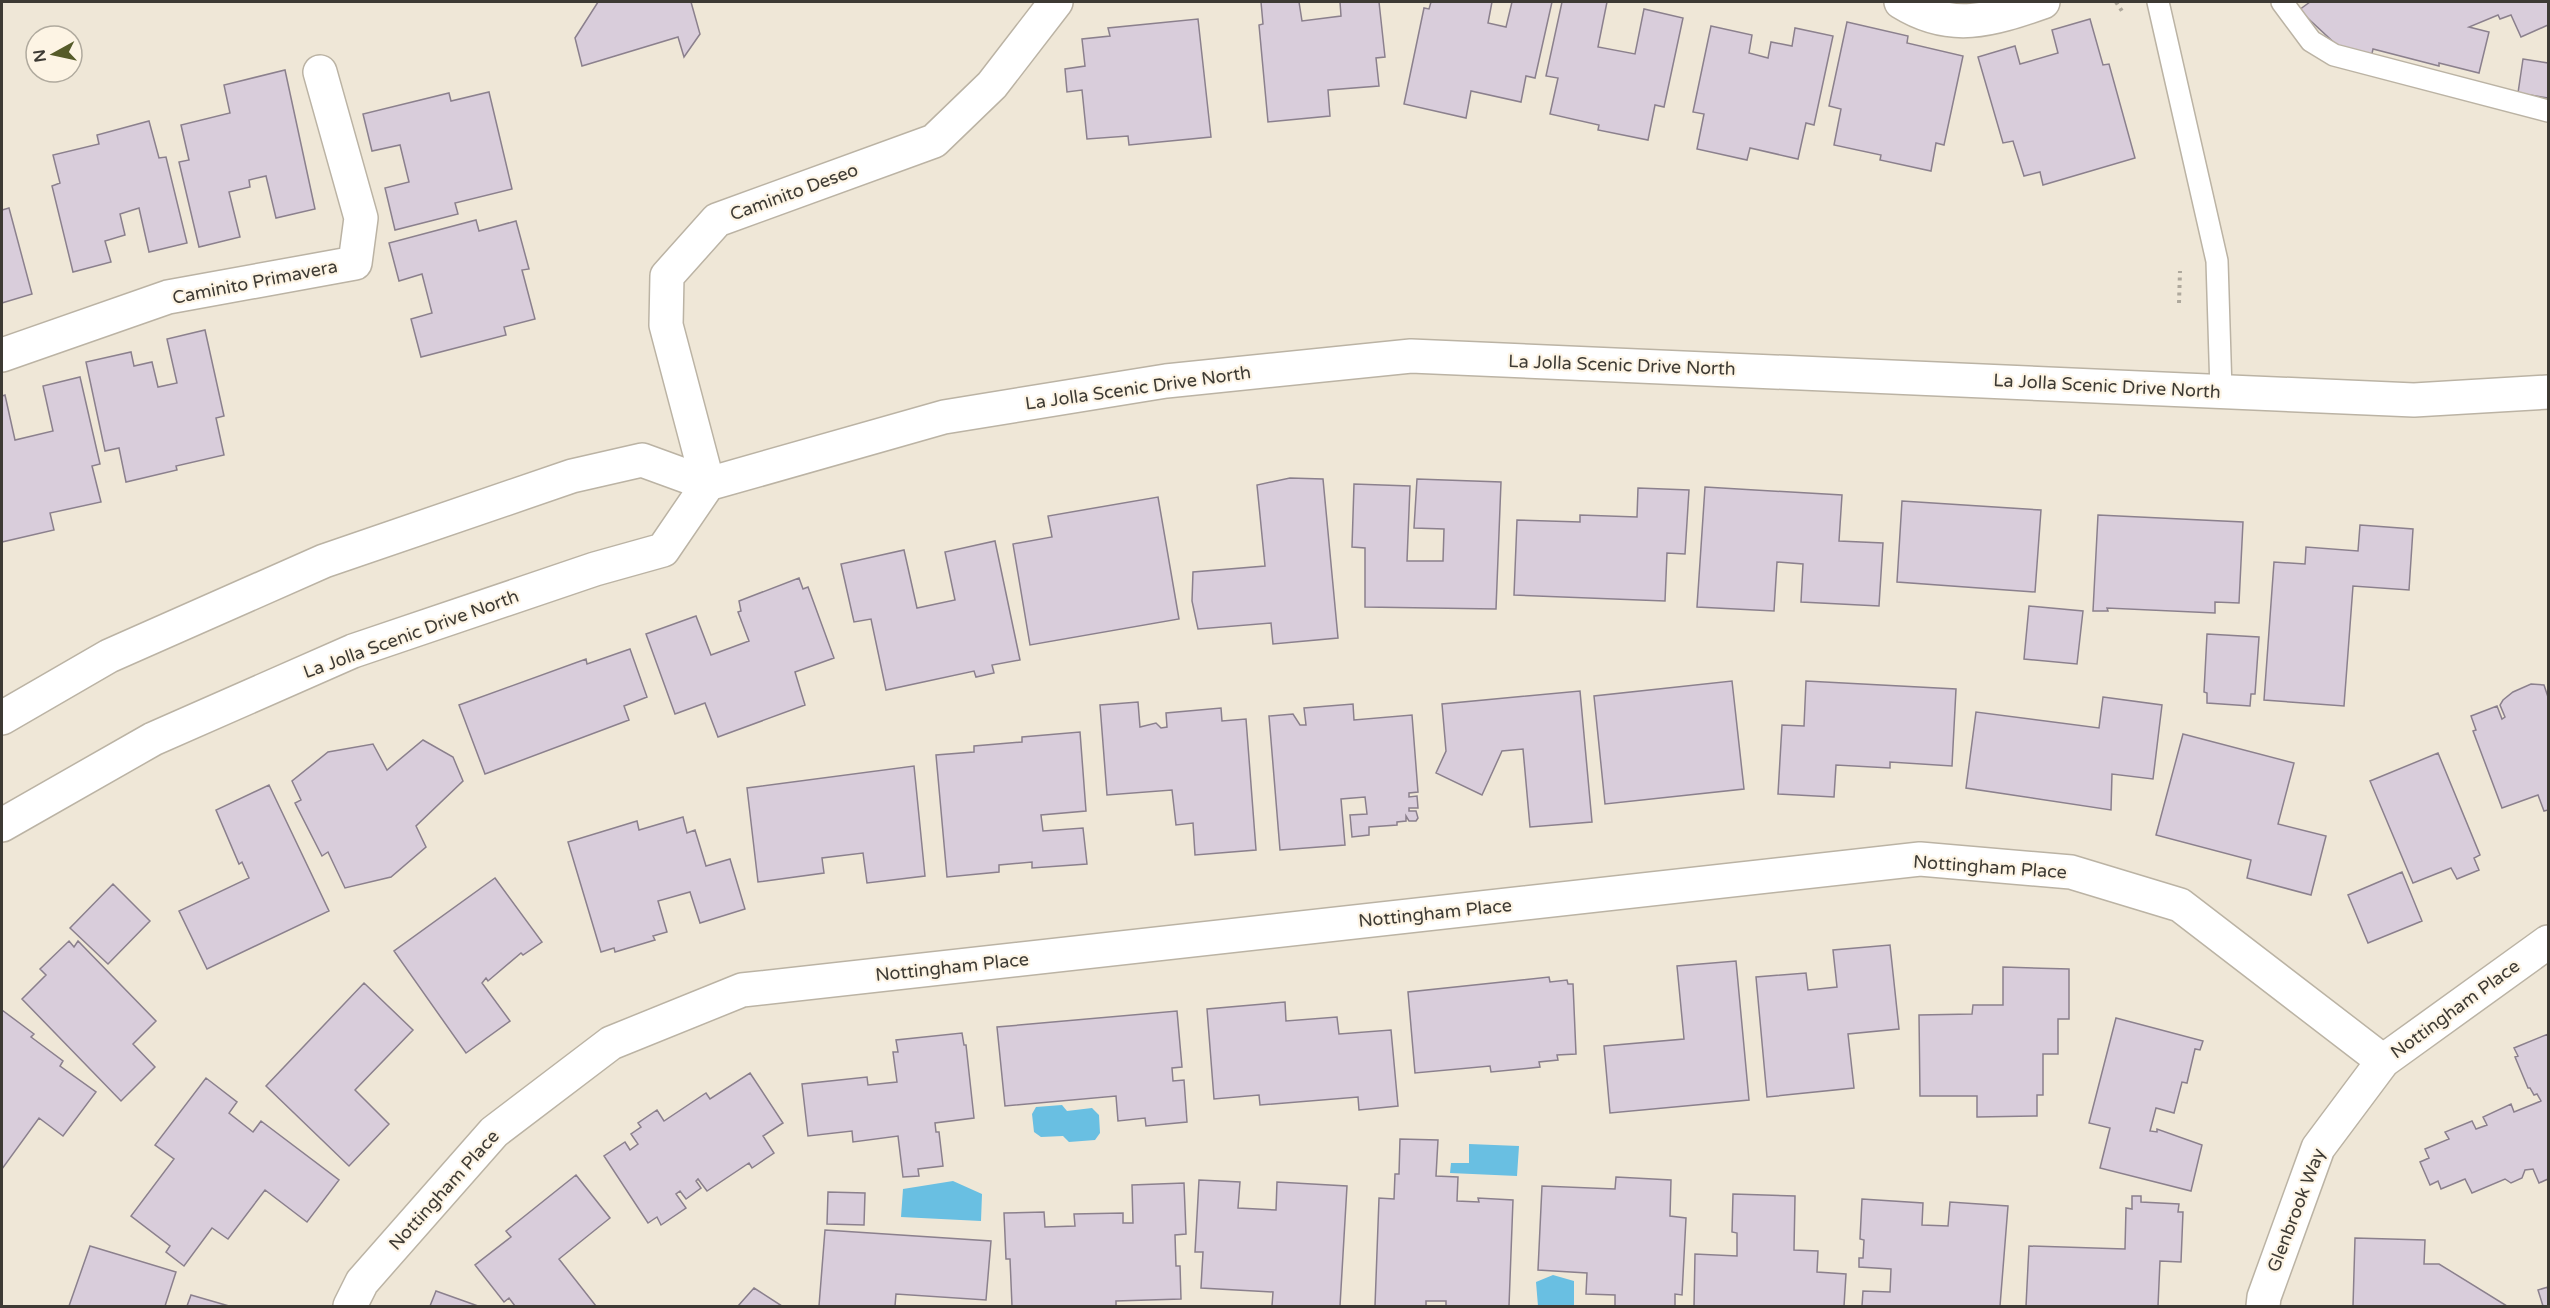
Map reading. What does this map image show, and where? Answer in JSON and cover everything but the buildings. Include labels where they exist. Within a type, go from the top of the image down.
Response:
[{"type":"street","name":"Caminito Deseo","points":[[708,484],[666,325],[667,276],[717,220],[934,141],[992,84],[1056,2]]},
{"type":"street","points":[[1901,2],[1916,11],[1958,23],[2006,15],[2043,2]]},
{"type":"street","name":"Caminito Primavera","points":[[2,354],[168,297],[355,263],[361,218],[320,72]]},
{"type":"street","name":"La Jolla Scenic Drive North","points":[[2,825],[153,739],[342,656],[595,569],[663,550],[708,484],[944,417],[1166,381],[1411,356],[2414,400],[2548,392]]},
{"type":"street","points":[[2,718],[109,656],[324,561],[572,476],[642,460],[708,484]]},
{"type":"street","name":"Nottingham Place","points":[[350,1306],[362,1282],[494,1132],[611,1043],[742,990],[1920,859],[2071,872],[2180,905],[2383,1061],[2548,942]]},
{"type":"street","name":"Glenbrook Way","points":[[2263,1306],[2264,1297],[2318,1148],[2383,1061]]},
{"type":"lane","points":[[2158,2],[2217,261],[2221,391]]},
{"type":"lane","points":[[2285,7],[2311,41],[2334,55],[2548,111]]},
{"type":"water","points":[[1062,1105],[1067,1111],[1092,1108],[1099,1115],[1100,1133],[1095,1140],[1069,1142],[1063,1136],[1041,1137],[1034,1132],[1032,1114],[1036,1107]]},
{"type":"water","points":[[1469,1144],[1519,1146],[1517,1176],[1450,1173],[1451,1163],[1469,1163]]},
{"type":"water","points":[[953,1181],[982,1194],[981,1221],[901,1217],[903,1189]]},
{"type":"water","points":[[1553,1275],[1574,1281],[1574,1306],[1538,1306],[1536,1282]]}]
